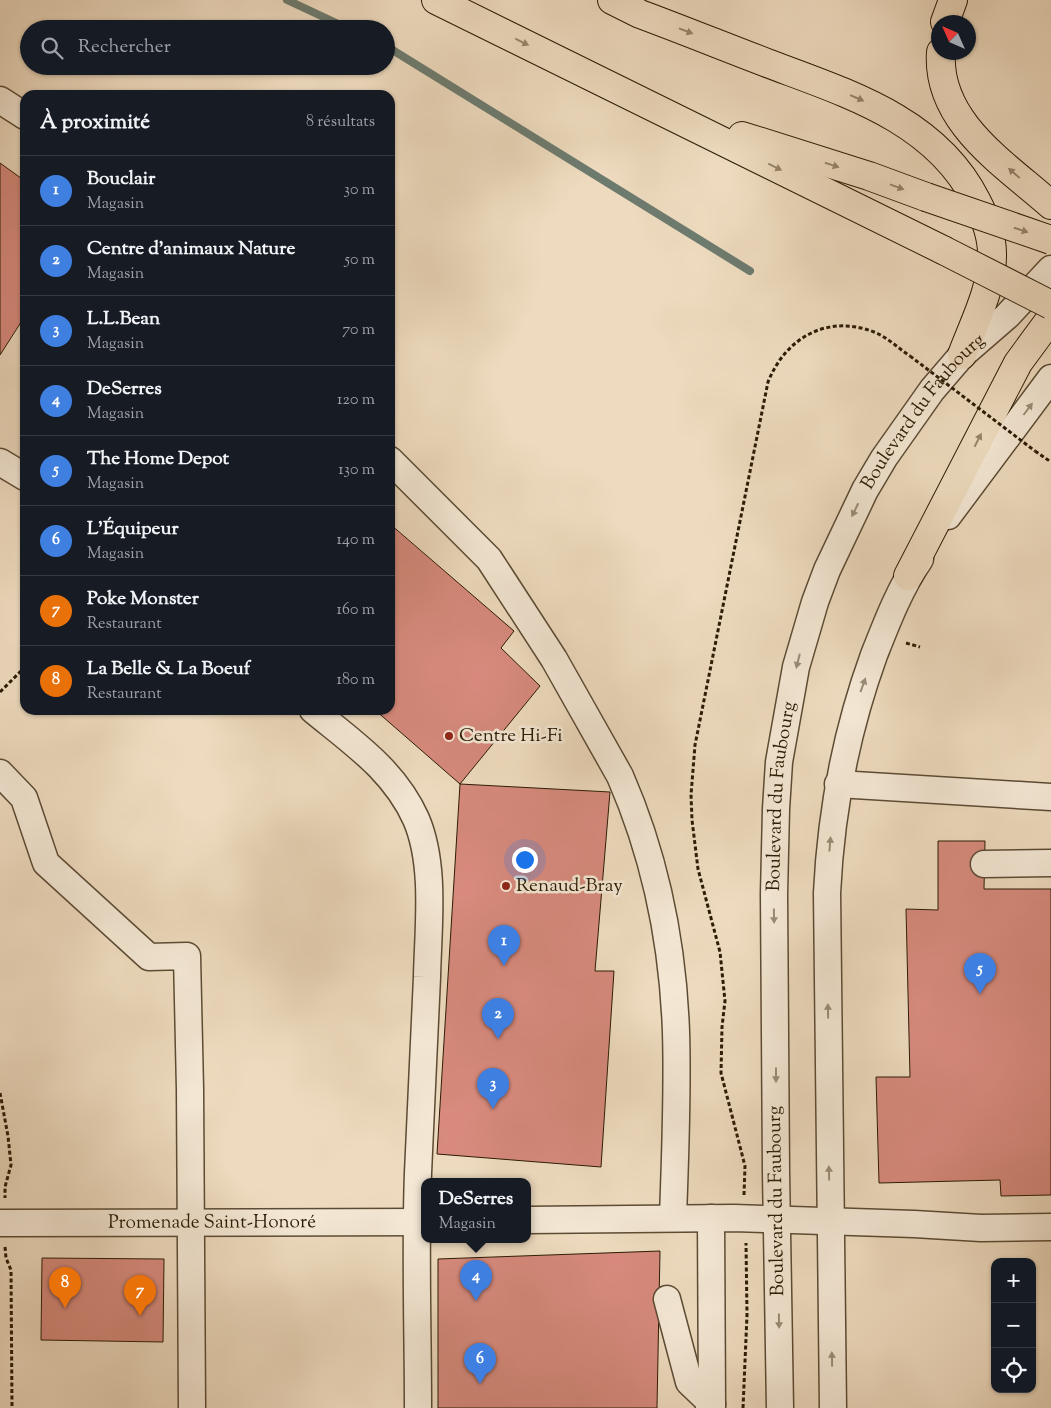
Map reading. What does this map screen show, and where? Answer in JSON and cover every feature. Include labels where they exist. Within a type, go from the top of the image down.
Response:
[{"type":"highway","points":[[436,0],[1051,305]]},
{"type":"highway","points":[[612,0],[640,14],[873,105],[914,129],[947,156],[972,191],[984,215],[990,236],[992,254],[990,275],[962,355]]},
{"type":"highway","points":[[948,15],[953,0]]},
{"type":"highway","points":[[942,60],[946,94],[956,115],[986,149],[1051,204]]},
{"type":"highway","points":[[653,107],[869,176],[1051,240]]},
{"type":"highway","points":[[908,576],[1018,362],[1051,318]]},
{"type":"street","points":[[0,100],[20,113]]},
{"type":"street","name":"Boulevard du Faubourg","points":[[780,1408],[774,894],[776,809],[779,762],[790,696],[802,642],[830,563],[865,490],[909,420],[962,355],[1007,316],[1051,269]]},
{"type":"street","points":[[833,1408],[827,892],[831,831],[848,736],[862,689],[882,635],[908,576],[957,504],[1051,378]]},
{"type":"street","points":[[0,462],[20,474]]},
{"type":"street","points":[[395,465],[489,559],[554,659],[620,776],[628,795],[650,859],[659,895],[674,998],[677,1064],[673,1218]]},
{"type":"street","points":[[320,715],[375,761],[398,787],[416,820],[426,858],[428,952],[422,1178]]},
{"type":"street","points":[[0,773],[24,798],[46,863],[149,957],[187,956],[190,1089],[192,1408]]},
{"type":"street","points":[[838,784],[1051,797]]},
{"type":"street","points":[[984,864],[1051,863]]},
{"type":"street","points":[[711,1218],[711,1407]]},
{"type":"street","points":[[531,1220],[711,1218],[914,1224],[981,1228],[1051,1227]]},
{"type":"street","points":[[418,1408],[421,1222]]},
{"type":"street","name":"Promenade Saint-Honoré","points":[[0,1223],[421,1222]]},
{"type":"street","points":[[667,1300],[689,1382],[711,1407]]},
{"type":"path","name":"Boulevard du Faubourg","points":[[745,1176],[745,1166],[721,1073],[722,1027],[725,1001],[720,952],[698,869],[692,820],[692,779],[695,745],[768,382],[779,360],[800,339],[816,331],[832,326],[850,326],[875,333],[910,356],[1051,462]]},
{"type":"path","points":[[0,692],[20,672]]},
{"type":"path","points":[[0,1093],[11,1165],[6,1178]]},
{"type":"path","name":"Boulevard du Faubourg","points":[[743,1408],[747,1315],[746,1245]]},
{"type":"path","points":[[8,1266],[11,1270],[12,1408]]},
{"type":"building","points":[[0,163],[20,177],[20,324],[0,355]]},
{"type":"building","points":[[395,528],[514,631],[501,648],[540,686],[460,784],[381,715],[395,715]]},
{"type":"building","points":[[460,784],[610,792],[595,971],[614,971],[601,1167],[437,1154]]},
{"type":"building","points":[[938,841],[985,841],[984,889],[1051,889],[1051,1195],[1001,1196],[1000,1180],[879,1183],[876,1077],[910,1077],[906,909],[938,910]]},
{"type":"building","points":[[660,1251],[657,1408],[438,1408],[438,1259]]},
{"type":"building","points":[[42,1258],[164,1259],[163,1342],[41,1340]]},
{"type":"waterway","points":[[287,0],[330,20]]},
{"type":"waterway","points":[[395,52],[750,271]]},
{"type":"place","name":"Centre Hi-Fi","points":[[449,736]]},
{"type":"place","name":"Renaud-Bray","points":[[506,886]]},
{"type":"place","name":"Bouclair","points":[[504,966]]},
{"type":"place","name":"The Home Depot","points":[[980,994]]},
{"type":"place","name":"Centre d’animaux Nature","points":[[498,1039]]},
{"type":"place","name":"L.L.Bean","points":[[493,1109]]},
{"type":"place","name":"DeSerres","points":[[476,1301]]},
{"type":"place","name":"La Belle & La Boeuf","points":[[65,1308]]},
{"type":"place","name":"Poke Monster","points":[[140,1316]]},
{"type":"place","name":"L'Équipeur","points":[[480,1384]]}]
